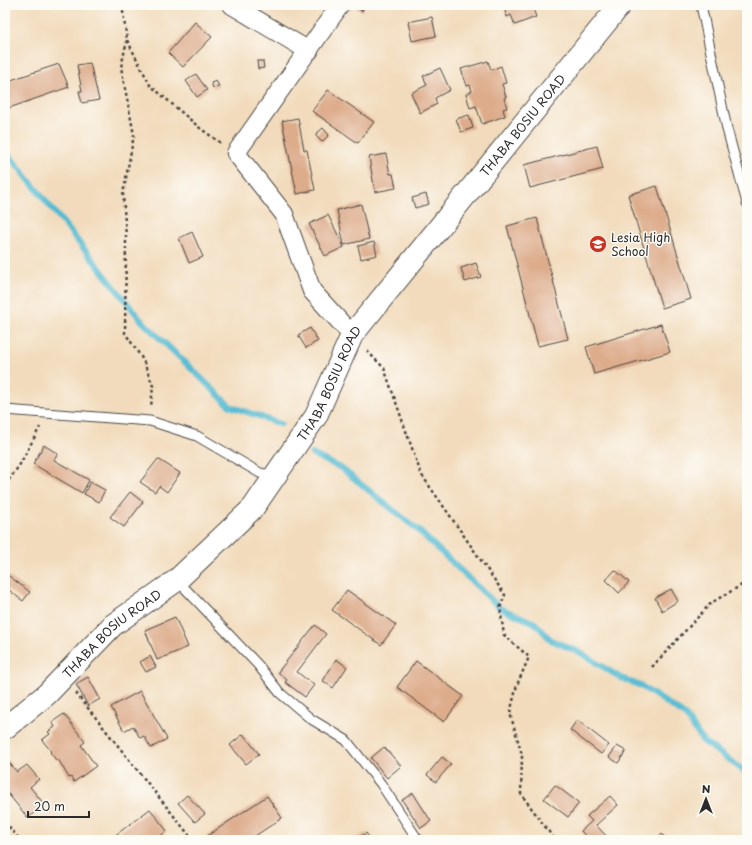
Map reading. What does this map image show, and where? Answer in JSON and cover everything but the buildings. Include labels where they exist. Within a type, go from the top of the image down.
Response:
[{"type":"street","points":[[232,5],[309,51]]},
{"type":"street","points":[[340,5],[236,153],[284,214],[312,290],[352,335]]},
{"type":"street","name":"THABA BOSIU ROAD","points":[[5,728],[47,694],[113,625],[177,580],[253,508],[316,416],[352,335],[620,5]]},
{"type":"lane","points":[[701,5],[726,130],[747,204]]},
{"type":"lane","points":[[5,410],[48,412],[150,421],[197,436],[260,473],[276,476]]},
{"type":"lane","points":[[177,580],[258,665],[280,693],[311,719],[346,740],[381,784],[418,840]]},
{"type":"path","points":[[111,5],[122,7],[127,40],[150,85],[201,129],[236,153]]},
{"type":"path","points":[[127,40],[121,67],[134,135],[123,194],[126,237],[125,332],[143,360],[153,386],[150,421]]},
{"type":"path","points":[[352,335],[384,368],[421,474],[505,595],[500,608],[504,635],[529,657],[517,685],[510,713],[522,755],[521,794],[555,840]]},
{"type":"path","points":[[5,485],[19,466],[48,412]]},
{"type":"path","points":[[652,667],[711,603],[747,582]]},
{"type":"path","points":[[63,677],[193,840]]},
{"type":"path","points":[[5,822],[20,840]]},
{"type":"waterway","points":[[5,150],[141,320],[230,406],[281,424]]},
{"type":"waterway","points":[[312,454],[341,468],[418,530],[500,608],[535,623],[551,640],[579,652],[621,678],[641,686],[685,715],[703,741],[747,773]]},
{"type":"place","name":"Lesia High School","points":[[598,244]]}]
